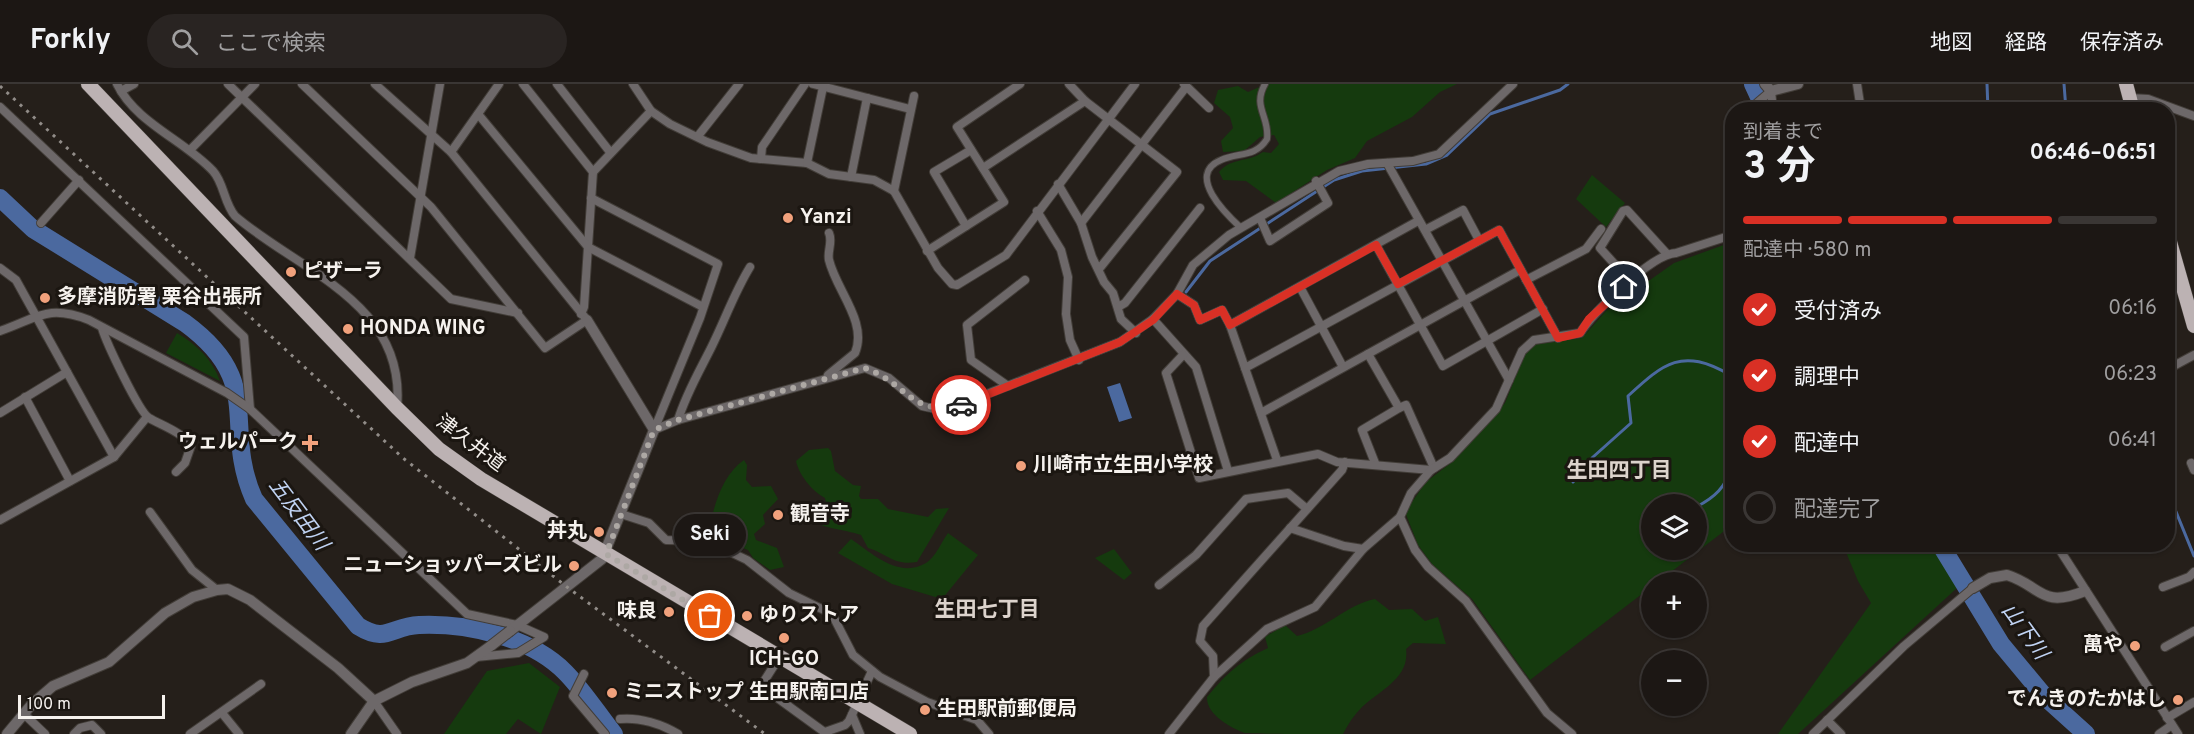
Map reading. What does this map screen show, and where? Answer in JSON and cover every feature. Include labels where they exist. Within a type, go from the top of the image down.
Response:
[{"type":"main road","name":"津久井道","points":[[88,84],[397,408],[458,464],[780,656],[854,709],[910,734]]},
{"type":"main road","points":[[2175,260],[2194,326]]},
{"type":"street","points":[[134,84],[119,88],[153,125],[190,150],[219,179],[223,196],[235,216],[333,282],[377,331],[392,354],[398,397],[397,408]]},
{"type":"street","points":[[228,84],[451,299],[518,313]]},
{"type":"street","points":[[190,150],[255,84]]},
{"type":"street","points":[[302,84],[422,198],[545,348],[584,317]]},
{"type":"street","points":[[375,84],[451,152],[584,317],[654,430]]},
{"type":"street","points":[[410,258],[440,84]]},
{"type":"street","points":[[451,152],[499,84]]},
{"type":"street","points":[[523,84],[592,172]]},
{"type":"street","points":[[557,84],[610,152]]},
{"type":"street","points":[[633,84],[651,111],[670,124],[751,158],[807,163],[829,174],[874,180],[894,191],[927,250],[952,284],[957,285],[1006,255],[1135,84]]},
{"type":"street","points":[[698,136],[738,84]]},
{"type":"street","points":[[761,159],[762,147],[805,84]]},
{"type":"street","points":[[813,84],[910,109]]},
{"type":"street","points":[[927,250],[1004,202],[957,127],[1020,84]]},
{"type":"street","points":[[1069,84],[1085,101],[1177,172],[1099,269]]},
{"type":"street","points":[[1240,228],[1211,197],[1207,179],[1213,166],[1221,160],[1253,153],[1267,140],[1268,131],[1259,104],[1265,84]]},
{"type":"street","points":[[654,430],[678,420],[865,368],[889,378],[922,406],[935,409],[959,405],[1079,360],[1136,333],[1153,320],[1177,294],[1193,265],[1240,228],[1260,218],[1316,181],[1339,171],[1368,164],[1413,162],[1438,154],[1513,84]]},
{"type":"street","points":[[1763,97],[1798,84]]},
{"type":"street","points":[[1857,84],[1860,102]]},
{"type":"street","points":[[1081,224],[1143,145],[1185,86],[1209,108]]},
{"type":"street","points":[[807,163],[823,87]]},
{"type":"street","points":[[894,191],[914,96]]},
{"type":"street","points":[[2130,97],[2156,102]]},
{"type":"street","points":[[851,177],[867,98]]},
{"type":"street","points":[[983,168],[1085,101]]},
{"type":"street","points":[[0,107],[244,337],[247,407]]},
{"type":"street","points":[[2175,109],[2194,116]]},
{"type":"street","points":[[584,317],[592,172],[651,111]]},
{"type":"street","points":[[478,114],[588,247],[703,307]]},
{"type":"street","points":[[966,226],[934,171],[971,150]]},
{"type":"street","points":[[1387,163],[1463,302],[1509,380]]},
{"type":"street","points":[[41,223],[79,180]]},
{"type":"street","points":[[1260,218],[1270,241],[1328,202],[1316,181]]},
{"type":"street","points":[[1058,184],[1081,224],[1099,269],[1118,307],[1121,319],[1136,333]]},
{"type":"street","points":[[351,734],[374,701],[402,686],[454,669],[476,657],[598,563],[606,554],[718,264],[591,198]]},
{"type":"street","points":[[1118,307],[1125,303],[1200,208]]},
{"type":"street","points":[[1425,230],[1463,210],[1479,240]]},
{"type":"street","points":[[1629,280],[1600,248],[1623,211],[1627,210],[1667,254]]},
{"type":"street","points":[[1037,211],[1061,250],[1068,277],[1066,314],[1070,340],[1079,360]]},
{"type":"street","points":[[1230,325],[1418,221]]},
{"type":"street","points":[[1526,280],[1586,249],[1601,229]]},
{"type":"street","points":[[1245,368],[1499,230],[1558,338]]},
{"type":"street","points":[[825,378],[855,353],[858,323],[834,276],[828,257],[831,239],[829,233]]},
{"type":"street","points":[[1169,734],[1214,678],[1267,629],[1315,607],[1363,549],[1400,517],[1411,493],[1433,469],[1450,458],[1476,433],[1496,410],[1522,351],[1529,343],[1534,340],[1580,333],[1589,319],[1629,280],[1667,254],[1725,237]]},
{"type":"street","points":[[1376,245],[1443,366],[1543,309]]},
{"type":"street","points":[[678,420],[693,379],[710,350],[734,292],[750,267]]},
{"type":"street","points":[[0,268],[16,280],[114,457]]},
{"type":"street","points":[[1261,413],[1520,270]]},
{"type":"street","points":[[1008,386],[971,360],[967,325],[1025,280]]},
{"type":"street","points":[[1300,287],[1343,367]]},
{"type":"street","points":[[1177,294],[1194,305],[1200,320],[1222,310],[1230,325],[1277,460]]},
{"type":"street","points":[[0,331],[36,315],[70,313],[227,393],[247,407],[467,614],[513,628],[540,640],[518,653],[476,657]]},
{"type":"street","points":[[1153,320],[1196,368],[1228,471]]},
{"type":"street","points":[[102,328],[107,345],[147,417],[186,438],[191,446],[185,463],[176,472]]},
{"type":"street","points":[[1368,354],[1399,408]]},
{"type":"street","points":[[2175,365],[2194,354]]},
{"type":"street","points":[[1184,356],[1166,373],[1199,478],[1277,460],[1318,454],[1345,462],[1433,469]]},
{"type":"street","points":[[0,413],[67,372]]},
{"type":"street","points":[[26,397],[70,482]]},
{"type":"street","points":[[1375,463],[1362,430],[1406,405],[1433,469]]},
{"type":"street","points":[[0,520],[114,457],[147,417]]},
{"type":"street","points":[[1214,678],[1213,656],[1200,641],[1203,626],[1342,470],[1345,462]]},
{"type":"street","points":[[1159,585],[1196,555],[1246,499],[1288,493],[1307,509]]},
{"type":"street","points":[[150,512],[192,570],[217,590]]},
{"type":"street","points":[[621,514],[649,523],[666,540],[707,541],[753,565],[789,593],[832,614],[853,655],[872,671],[927,702],[976,720],[988,734]]},
{"type":"street","points":[[1400,517],[1415,549],[1428,567],[1466,601],[1547,713],[1572,734]]},
{"type":"street","points":[[1290,528],[1344,546],[1363,549]]},
{"type":"street","points":[[2061,552],[2178,734]]},
{"type":"street","points":[[2163,587],[2189,577],[2194,572]]},
{"type":"street","points":[[1813,734],[1904,646],[1969,590],[1990,578],[2007,575],[2036,593],[2049,597],[2068,598],[2085,591]]},
{"type":"street","points":[[7,734],[53,686],[109,662],[165,613],[193,597],[217,590],[228,590],[250,600],[338,668],[374,701],[397,734]]},
{"type":"street","points":[[2165,647],[2194,632]]},
{"type":"street","points":[[780,656],[762,686],[826,733],[845,725],[872,671]]},
{"type":"street","points":[[583,676],[574,695],[605,734]]},
{"type":"street","points":[[190,734],[261,684]]},
{"type":"street","points":[[2159,734],[2170,721],[2194,702]]},
{"type":"street","points":[[854,709],[860,734]]},
{"type":"street","points":[[222,713],[239,734]]},
{"type":"street","points":[[24,714],[45,734]]},
{"type":"street","points":[[620,720],[633,717],[668,727],[678,734]]},
{"type":"street","points":[[1827,720],[1841,734]]},
{"type":"street","points":[[74,734],[92,725],[101,734]]},
{"type":"green space","points":[[1266,84],[1457,84],[1440,92],[1412,117],[1367,141],[1355,158],[1327,170],[1276,203],[1246,181],[1223,180],[1219,172],[1234,162],[1263,152],[1271,153],[1279,144],[1274,135],[1260,137],[1244,151],[1223,152],[1221,141],[1233,128],[1230,117],[1214,103],[1218,90],[1238,86],[1248,92]]},
{"type":"green space","points":[[1592,175],[1625,203],[1606,227],[1576,199]]},
{"type":"green space","points":[[1725,245],[1725,530],[1707,544],[1707,494],[1641,494],[1641,560],[1687,560],[1671,572],[1641,572],[1641,595],[1530,680],[1472,599],[1432,564],[1418,545],[1405,512],[1426,482],[1452,462],[1505,403],[1525,353],[1532,345],[1582,338],[1606,311],[1674,263]]},
{"type":"green space","points":[[177,333],[203,353],[213,366],[220,381],[166,353]]},
{"type":"green space","points":[[828,448],[831,451],[835,471],[853,485],[861,486],[859,496],[861,499],[878,499],[888,509],[928,517],[936,509],[949,508],[917,562],[909,563],[891,559],[868,548],[861,535],[825,526],[805,516],[808,512],[826,504],[825,498],[815,491],[803,477],[796,461],[809,450]]},
{"type":"green space","points":[[744,460],[747,465],[746,480],[752,487],[771,486],[778,499],[763,515],[765,524],[754,534],[756,540],[777,548],[784,567],[770,570],[753,558],[748,550],[709,534],[719,493],[736,466]]},
{"type":"green space","points":[[948,533],[978,555],[942,599],[892,584],[838,553],[851,539],[887,563],[906,568],[916,567],[926,563],[932,557]]},
{"type":"green space","points":[[1114,549],[1132,573],[1124,580],[1095,558]]},
{"type":"green space","points":[[1846,552],[1935,552],[1958,587],[1798,734],[1778,734],[1871,603],[1858,581]]},
{"type":"green space","points":[[1375,599],[1389,610],[1412,609],[1425,621],[1438,617],[1446,644],[1413,643],[1406,649],[1406,659],[1399,676],[1359,710],[1343,734],[1245,733],[1220,720],[1210,709],[1207,697],[1234,668],[1268,648],[1265,637],[1285,625],[1297,636],[1307,633],[1355,606]]},
{"type":"green space","points":[[529,663],[560,687],[541,734],[518,719],[506,734],[444,734],[487,671]]},
{"type":"water","points":[[1120,383],[1132,418],[1119,422],[1107,387]]},
{"type":"waterway","points":[[1186,292],[1210,261],[1334,180],[1362,171],[1426,164],[1447,155],[1490,114],[1560,90],[1568,84]]},
{"type":"waterway","name":"山下川","points":[[1753,84],[1761,102]]},
{"type":"waterway","points":[[1987,84],[1988,102]]},
{"type":"waterway","points":[[2064,84],[2065,102]]},
{"type":"waterway","name":"五反田川","points":[[0,198],[33,229],[185,323],[210,345],[226,365],[234,386],[245,473],[254,499],[358,626],[376,634],[383,634],[410,626],[438,625],[478,630],[516,641],[551,660],[565,672],[614,734]]},
{"type":"waterway","points":[[1573,482],[1593,457],[1631,423],[1628,396],[1663,367],[1686,361],[1699,362],[1725,373]]},
{"type":"waterway","points":[[1707,501],[1725,483]]},
{"type":"waterway","points":[[2175,509],[2194,556]]},
{"type":"waterway","name":"山下川","points":[[1945,552],[2001,644],[2045,697],[2086,734]]},
{"type":"railway","points":[[0,86],[403,458],[567,587],[765,734]]},
{"type":"way so far","points":[[710,616],[606,554],[654,430],[678,420],[865,368],[889,378],[922,406],[935,409],[961,405]]},
{"type":"place","name":"Yanzi","points":[[788,218]]},
{"type":"place","name":"ピザーラ","points":[[291,272]]},
{"type":"place","name":"多摩消防署 栗谷出張所","points":[[45,298]]},
{"type":"place","name":"HONDA WING","points":[[348,329]]},
{"type":"place","name":"ウェルパーク","points":[[310,443]]},
{"type":"place","name":"川崎市立生田小学校","points":[[1021,466]]},
{"type":"place","name":"観音寺","points":[[778,515]]},
{"type":"place","name":"丼丸","points":[[599,532]]},
{"type":"place","name":"ニューショッパーズビル","points":[[574,566]]},
{"type":"place","name":"味良","points":[[669,612]]},
{"type":"place","name":"Seki","points":[[710,616]]},
{"type":"place","name":"ゆりストア","points":[[747,616]]},
{"type":"place","name":"ICH-GO","points":[[784,638]]},
{"type":"place","name":"萬や","points":[[2135,646]]},
{"type":"place","name":"ミニストップ 生田駅南口店","points":[[612,693]]},
{"type":"place","name":"でんきのたかはし","points":[[2178,700]]},
{"type":"place","name":"生田駅前郵便局","points":[[925,710]]},
{"type":"district","name":"生田四丁目","points":[[1619,471]]},
{"type":"district","name":"生田七丁目","points":[[987,610]]},
{"type":"route","points":[[961,405],[1120,342],[1153,320],[1177,294],[1194,305],[1200,320],[1222,310],[1230,325],[1376,245],[1398,284],[1499,230],[1558,338],[1580,333],[1589,319],[1624,287]]}]
